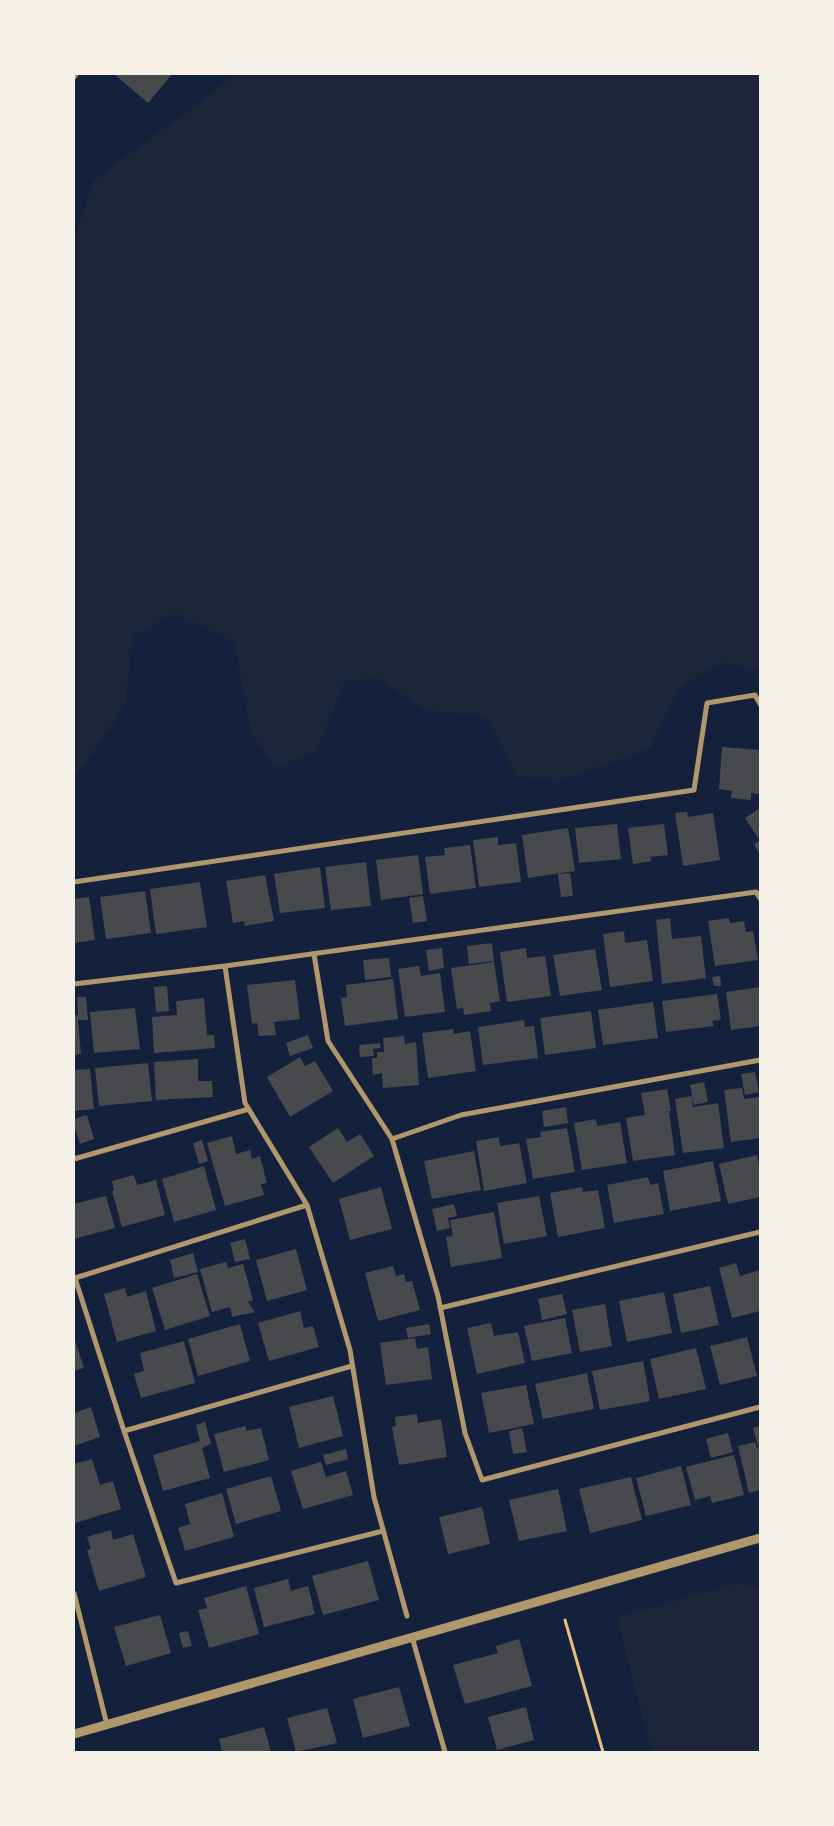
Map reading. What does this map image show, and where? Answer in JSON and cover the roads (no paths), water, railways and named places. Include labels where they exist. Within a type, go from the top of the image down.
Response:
[{"type":"street","points":[[74,882],[694,790],[708,704],[755,696],[760,704]]},
{"type":"street","points":[[74,984],[314,954],[756,892],[760,898]]},
{"type":"street","points":[[314,954],[328,1041],[392,1139],[440,1308],[465,1433],[482,1480],[760,1407]]},
{"type":"street","points":[[225,966],[245,1103],[307,1205],[350,1350],[374,1497],[407,1616]]},
{"type":"street","points":[[392,1139],[461,1115],[760,1060]]},
{"type":"street","points":[[74,1159],[250,1109]]},
{"type":"street","points":[[307,1205],[76,1278],[124,1430],[176,1583],[383,1531]]},
{"type":"street","points":[[440,1308],[760,1232]]},
{"type":"street","points":[[124,1430],[352,1366]]},
{"type":"street","points":[[74,1734],[760,1538]]},
{"type":"street","points":[[74,1593],[107,1724]]},
{"type":"street","points":[[412,1637],[445,1752]]}]
